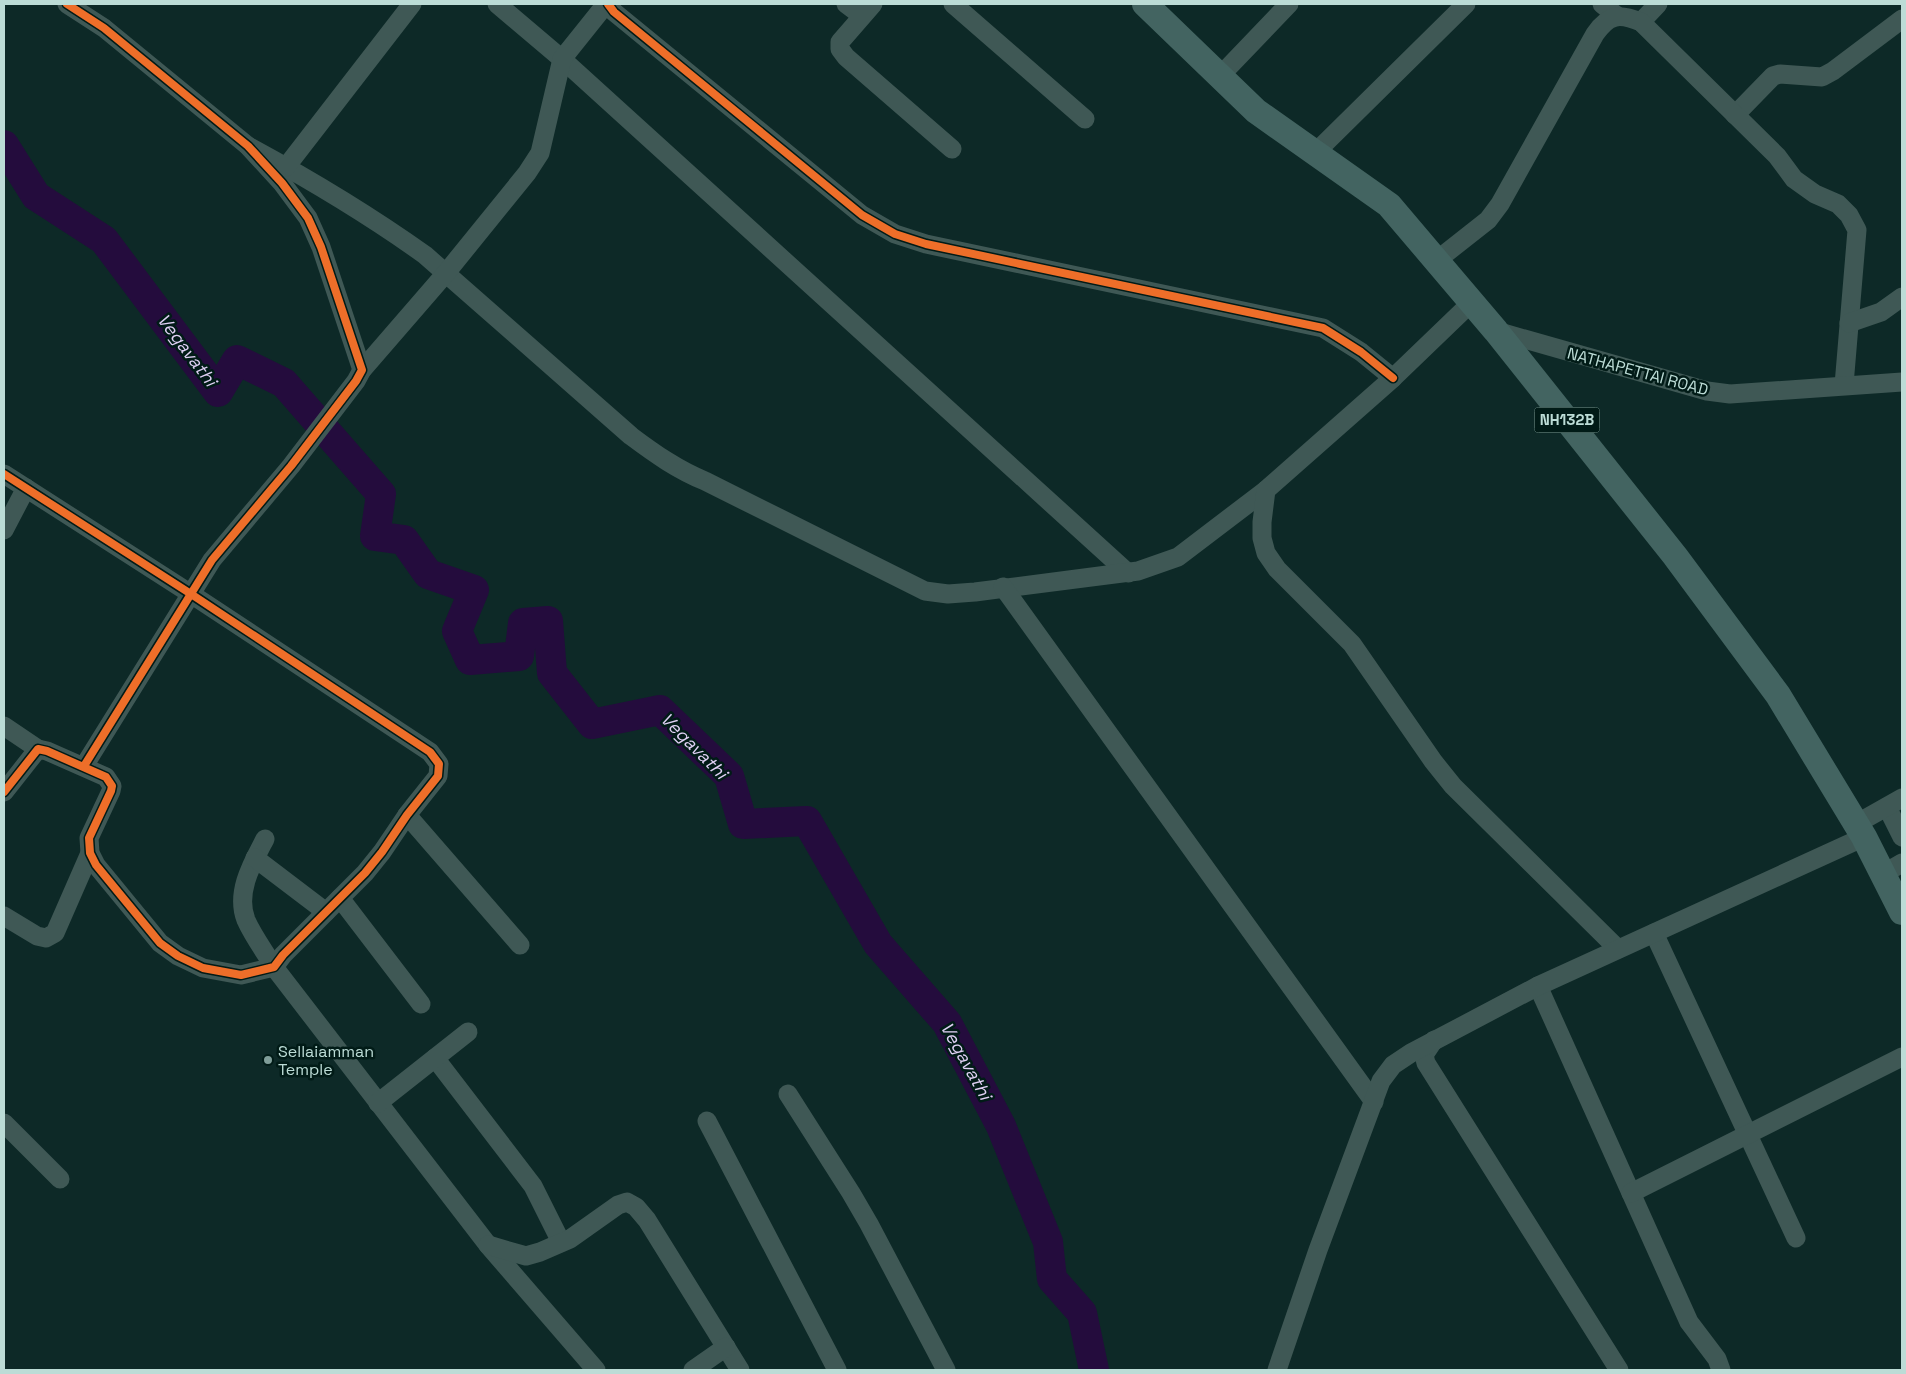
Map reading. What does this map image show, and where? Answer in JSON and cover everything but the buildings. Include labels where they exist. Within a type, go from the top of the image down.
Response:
[{"type":"highway","name":"NH132B","points":[[1145,4],[1256,111],[1389,205],[1472,302],[1675,556],[1778,695],[1860,831],[1893,869],[1902,912]]},
{"type":"street","points":[[67,4],[104,28],[248,146],[282,183],[308,218],[321,247],[362,370]]},
{"type":"street","points":[[286,167],[412,4]]},
{"type":"street","points":[[496,4],[562,59],[1128,573]]},
{"type":"street","points":[[84,766],[212,560],[291,466],[356,381],[362,370],[446,273],[527,173],[540,153],[562,59],[607,4],[614,12],[862,215],[894,234],[926,244],[1323,328],[1361,352],[1393,378]]},
{"type":"street","points":[[846,4],[867,10],[840,42],[840,49],[952,149]]},
{"type":"street","points":[[953,4],[1085,119]]},
{"type":"street","points":[[1220,76],[1289,4]]},
{"type":"street","points":[[1315,153],[1466,4]]},
{"type":"street","points":[[1602,4],[1617,16]]},
{"type":"street","points":[[1641,22],[1658,4]]},
{"type":"street","points":[[1436,261],[1488,220],[1500,204],[1595,34],[1604,22],[1617,16],[1630,17],[1641,22],[1777,156],[1794,179],[1815,194],[1838,204],[1850,215],[1856,230],[1844,376]]},
{"type":"street","points":[[1735,115],[1773,76],[1780,74],[1822,77],[1833,71],[1902,19]]},
{"type":"street","points":[[248,146],[286,167],[401,238],[425,255],[631,436],[662,460],[925,591],[948,594],[1128,573],[1158,565],[1178,557],[1266,490],[1393,378],[1472,302]]},
{"type":"street","points":[[1848,328],[1881,312],[1902,298]]},
{"type":"street","name":"NATHAPETTAI ROAD","points":[[1496,331],[1707,391],[1730,394],[1844,376],[1902,382]]},
{"type":"street","points":[[4,474],[191,594],[430,752],[439,764],[438,776],[377,859],[283,955],[274,967],[241,975],[203,968],[178,956],[160,943],[96,864],[90,853],[89,838],[112,786],[106,777],[47,750],[38,749],[4,726]]},
{"type":"street","points":[[4,530],[26,488]]},
{"type":"street","points":[[1266,490],[1262,538],[1266,553],[1277,569],[1352,644],[1433,761],[1453,786],[1618,950]]},
{"type":"street","points":[[1004,588],[1374,1102]]},
{"type":"street","points":[[4,792],[38,749]]},
{"type":"street","points":[[1278,1370],[1318,1250],[1382,1080],[1393,1065],[1434,1040],[1538,986],[1654,933],[1860,831],[1895,802],[1902,837]]},
{"type":"street","points":[[408,815],[520,945]]},
{"type":"street","points":[[266,839],[250,867],[245,885],[243,904],[246,919],[274,967],[488,1245],[596,1370]]},
{"type":"street","points":[[4,916],[37,936],[46,938],[56,934],[90,853]]},
{"type":"street","points":[[255,858],[326,912]]},
{"type":"street","points":[[340,898],[421,1004]]},
{"type":"street","points":[[1654,933],[1796,1238]]},
{"type":"street","points":[[1538,986],[1689,1322],[1717,1359],[1721,1370]]},
{"type":"street","points":[[378,1103],[468,1032]]},
{"type":"street","points":[[1434,1040],[1424,1056],[1426,1064],[1619,1370]]},
{"type":"street","points":[[1631,1193],[1902,1057]]},
{"type":"street","points":[[434,1058],[533,1186],[561,1242]]},
{"type":"street","points":[[788,1094],[860,1208],[946,1370]]},
{"type":"street","points":[[707,1121],[837,1370]]},
{"type":"street","points":[[4,1123],[60,1179]]},
{"type":"street","points":[[488,1245],[526,1256],[540,1252],[570,1239],[618,1206],[627,1202],[636,1207],[648,1220],[740,1370]]},
{"type":"street","points":[[693,1370],[726,1347]]},
{"type":"waterway","name":"Vegavathi","points":[[4,145],[36,196],[104,240],[218,392],[237,360],[284,383],[381,494],[375,536],[404,540],[428,574],[474,590],[457,631],[470,660],[519,656],[523,623],[548,621],[552,673],[592,724],[660,710],[729,776],[743,824],[807,821],[878,944],[947,1023],[1001,1126],[1048,1242],[1052,1279],[1082,1313],[1094,1370]]},
{"type":"cycle path","points":[[67,4],[104,28],[248,146],[282,183],[308,218],[321,247],[362,370],[356,381],[291,466],[212,560],[84,766]]},
{"type":"cycle path","points":[[608,4],[614,12],[862,215],[895,234],[926,244],[1323,328],[1361,352],[1393,378]]},
{"type":"cycle path","points":[[4,474],[191,594],[430,752],[439,764],[438,776],[365,873],[283,955],[274,967],[241,975],[203,968],[178,956],[160,943],[96,865],[90,853],[89,838],[111,791],[112,786],[106,777],[47,751],[38,749],[4,792]]},
{"type":"place","name":"Sellaiamman Temple","points":[[268,1060]]}]
